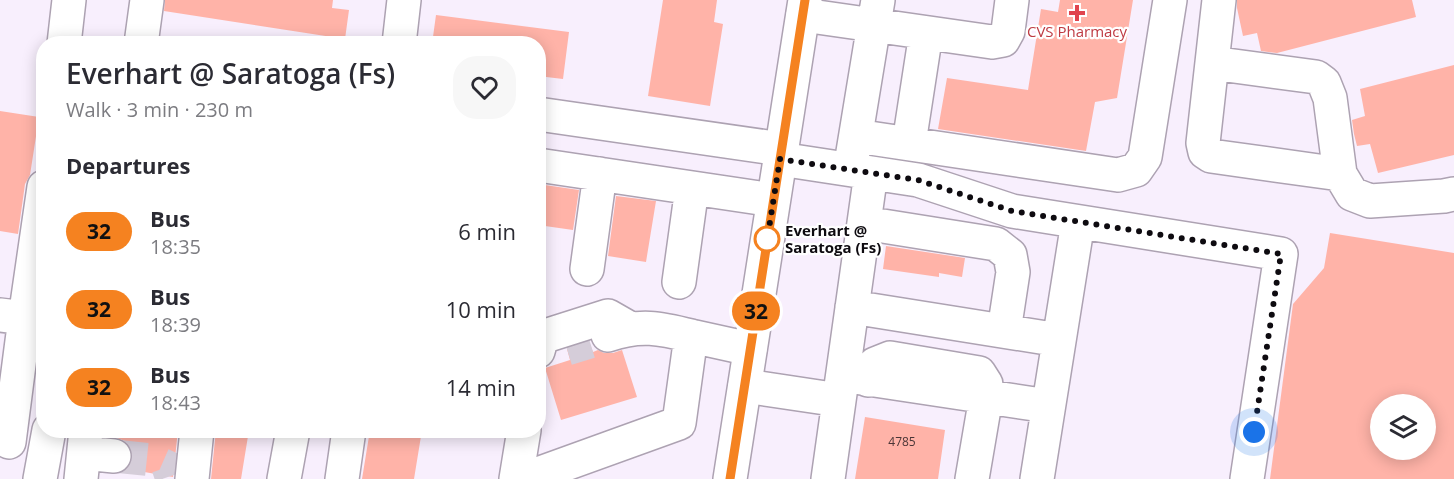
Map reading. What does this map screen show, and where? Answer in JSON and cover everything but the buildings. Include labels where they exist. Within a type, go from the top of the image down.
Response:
[{"type":"main road","points":[[65,36],[69,0]]},
{"type":"main road","points":[[142,36],[147,0]]},
{"type":"main road","points":[[400,36],[404,0]]},
{"type":"main road","points":[[730,479],[804,8],[876,13],[926,33],[992,42],[1003,40],[1008,31],[1012,0]]},
{"type":"main road","points":[[856,136],[1118,175],[1136,170],[1145,157],[1170,0]]},
{"type":"main road","points":[[1219,0],[1203,143],[1205,152],[1211,156],[1340,174]]},
{"type":"main road","points":[[828,479],[850,385],[852,307],[864,223],[856,136],[876,13]]},
{"type":"main road","points":[[909,143],[926,33]]},
{"type":"main road","points":[[1212,63],[1316,77],[1324,83],[1330,98],[1340,174],[1352,194],[1370,201],[1454,194]]},
{"type":"main road","points":[[546,115],[780,154],[918,180],[1012,211],[1281,254],[1247,479]]},
{"type":"main road","points":[[546,166],[773,200]]},
{"type":"main road","points":[[587,269],[600,174]]},
{"type":"main road","points":[[679,282],[692,188]]},
{"type":"main road","points":[[9,442],[12,317],[36,220]]},
{"type":"main road","points":[[1036,479],[1078,222]]},
{"type":"main road","points":[[864,223],[996,244],[1010,255],[1013,272],[1004,331]]},
{"type":"main road","points":[[852,307],[1059,340]]},
{"type":"main road","points":[[546,337],[608,316],[629,328]]},
{"type":"main road","points":[[558,350],[629,328],[666,329],[750,349]]},
{"type":"main road","points":[[524,479],[679,423],[691,336]]},
{"type":"main road","points":[[744,394],[850,385],[986,397],[1048,406]]},
{"type":"main road","points":[[709,479],[722,458],[744,394]]},
{"type":"main road","points":[[744,394],[746,454],[750,479]]},
{"type":"main road","points":[[972,479],[986,397]]},
{"type":"main road","points":[[40,479],[48,438]]},
{"type":"main road","points":[[178,478],[194,438]]},
{"type":"main road","points":[[284,479],[292,438]]},
{"type":"main road","points":[[342,479],[349,438]]},
{"type":"main road","points":[[516,479],[523,438]]},
{"type":"tunnel","points":[[567,349],[590,342]]},
{"type":"tunnel","points":[[114,456],[152,460],[168,467],[171,476]]},
{"type":"bus line","name":"32","points":[[730,479],[805,0]]},
{"type":"place","name":"CVS Pharmacy","points":[[1077,13]]},
{"type":"place","name":"Everhart @ Saratoga (Fs)","points":[[767,239]]},
{"type":"route","points":[[767,239],[766,247],[780,159],[918,180],[1012,211],[1281,254],[1254,432]]}]
